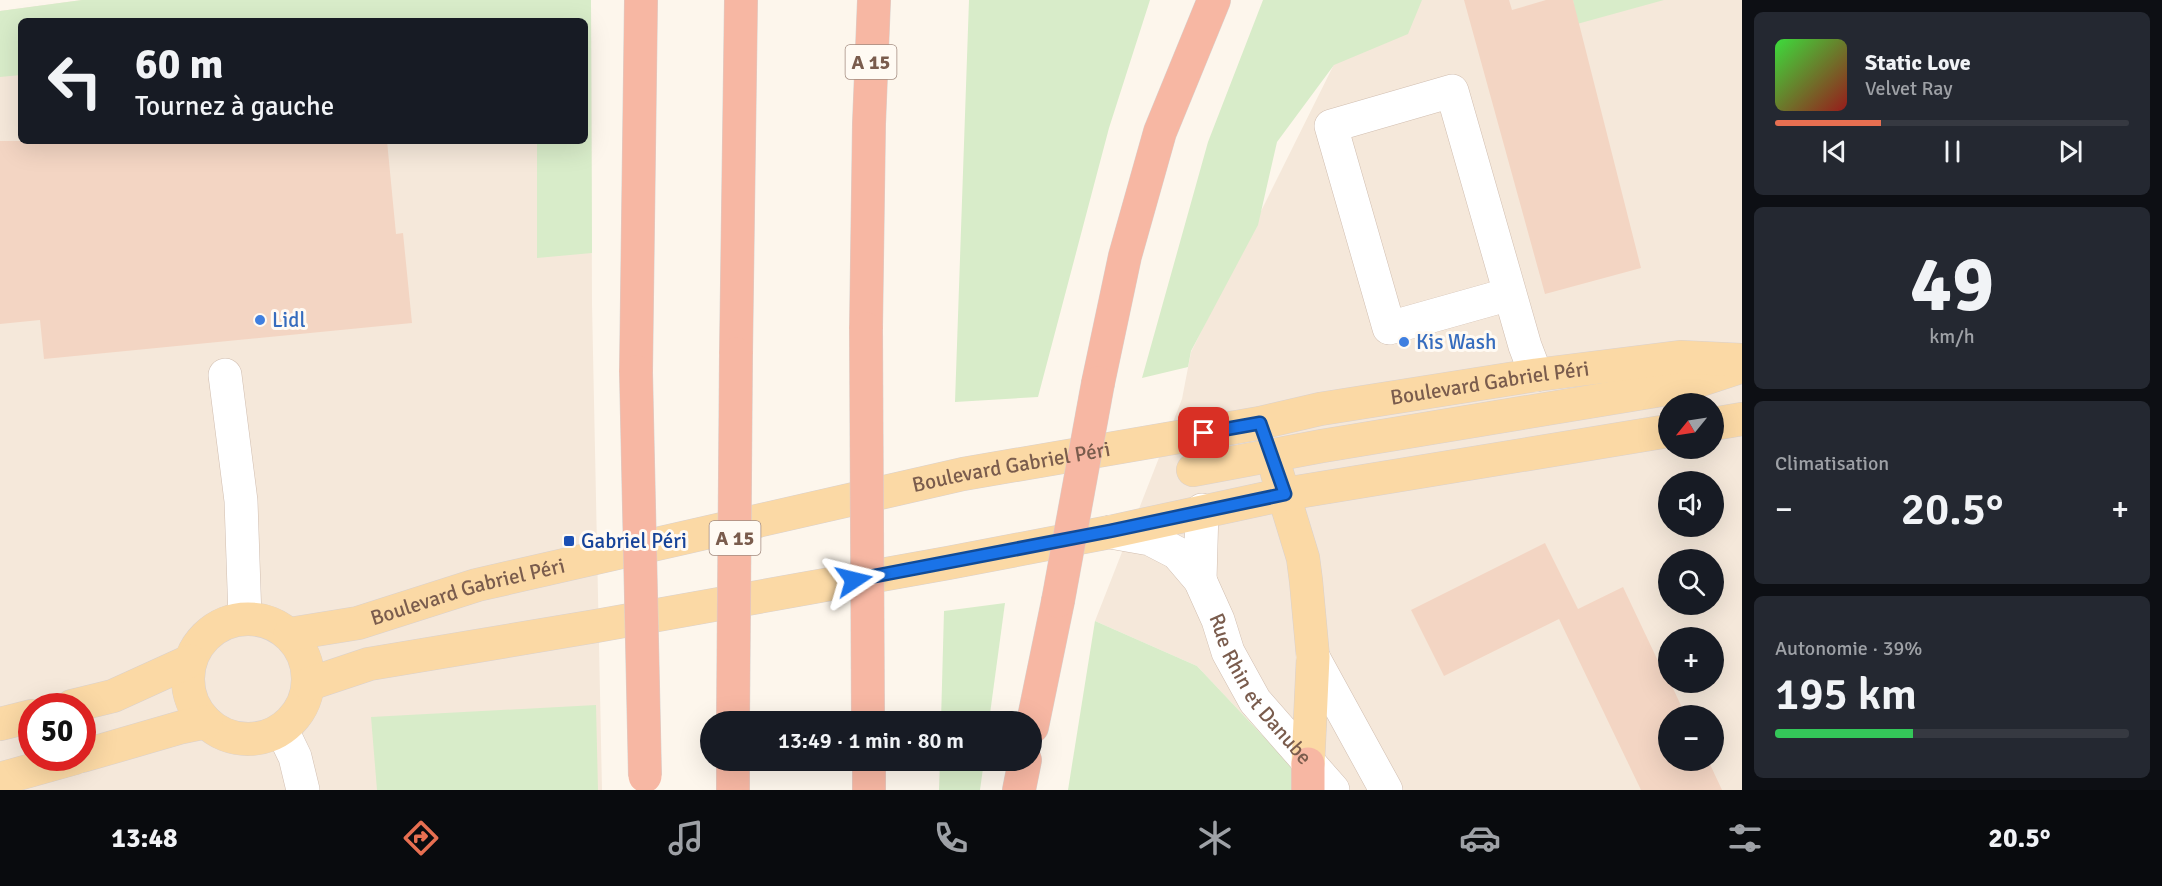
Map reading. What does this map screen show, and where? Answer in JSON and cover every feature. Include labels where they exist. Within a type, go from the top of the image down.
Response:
[{"type":"highway","points":[[641,0],[641,142],[636,372],[645,783]]},
{"type":"highway","name":"A 15","points":[[733,711],[741,0]]},
{"type":"highway","name":"A 15","points":[[868,711],[866,329],[873,0]]},
{"type":"highway","points":[[1035,711],[1098,382],[1125,255],[1160,132],[1214,0]]},
{"type":"highway","points":[[733,771],[733,790]]},
{"type":"highway","points":[[869,771],[869,790]]},
{"type":"highway","points":[[1019,790],[1023,771]]},
{"type":"main road","name":"Boulevard Gabriel Péri","points":[[290,634],[358,623],[477,585],[963,474],[1260,423],[1320,409],[1536,375],[1601,369],[1680,357],[1742,360]]},
{"type":"main road","points":[[1193,470],[1680,387],[1742,367]]},
{"type":"main road","points":[[1724,422],[1742,419]]},
{"type":"main road","points":[[1260,423],[1285,494],[1303,558],[1313,657],[1308,777]]},
{"type":"main road","name":"Boulevard Gabriel Péri","points":[[309,684],[369,664],[936,565],[1285,494],[1658,433]]},
{"type":"main road","points":[[1185,436],[1202,510]]},
{"type":"main road","points":[[245,618],[269,622],[290,634],[301,648],[308,665],[309,684],[304,702],[295,718],[282,730],[251,739],[235,738],[219,732],[206,722],[196,710],[189,694],[187,677],[190,661],[198,644],[211,631],[227,621],[245,618]]},
{"type":"main road","points":[[96,700],[113,696],[190,661]]},
{"type":"main road","points":[[0,724],[18,720]]},
{"type":"main road","points":[[96,752],[206,722]]},
{"type":"main road","points":[[0,779],[29,771]]},
{"type":"street","points":[[1510,294],[1389,328],[1331,126],[1452,91],[1525,346],[1536,375]]},
{"type":"street","points":[[225,375],[241,501],[245,618]]},
{"type":"street","name":"Rue Rhin et Danube","points":[[1200,580],[1202,510]]},
{"type":"street","name":"Rue Rhin et Danube","points":[[1110,531],[1150,539],[1177,553],[1200,580],[1218,620],[1228,652],[1255,701],[1308,777],[1333,790]]},
{"type":"street","points":[[1313,657],[1386,790]]},
{"type":"street","points":[[282,730],[295,757],[303,790]]},
{"type":"shaded area","points":[[82,0],[591,0],[592,304],[602,790],[0,790],[0,11]]},
{"type":"shaded area","points":[[1366,0],[1742,0],[1742,790],[1314,790],[1197,666],[1095,621],[1182,399],[1191,352]]},
{"type":"green space","points":[[82,0],[591,0],[592,253],[537,258],[537,144],[588,144],[588,18],[18,18],[18,75],[0,77],[0,11]]},
{"type":"green space","points":[[969,0],[1150,0],[1109,128],[1038,397],[955,402]]},
{"type":"green space","points":[[1263,0],[1422,0],[1408,34],[1334,65],[1277,142],[1258,225],[1191,351],[1188,367],[1142,378],[1208,142]]},
{"type":"green space","points":[[1573,0],[1664,0],[1577,24]]},
{"type":"green space","points":[[1005,603],[990,711],[941,711],[944,611]]},
{"type":"green space","points":[[1095,621],[1197,666],[1314,790],[1068,790]]},
{"type":"green space","points":[[596,705],[598,790],[377,790],[371,717]]},
{"type":"green space","points":[[940,771],[983,771],[980,790],[939,790]]},
{"type":"building","points":[[1464,0],[1509,0],[1512,10],[1546,0],[1573,0],[1641,268],[1545,294]]},
{"type":"building","points":[[0,141],[18,141],[18,144],[387,144],[396,234],[403,233],[412,323],[44,359],[40,320],[0,324]]},
{"type":"building","points":[[1545,543],[1578,609],[1623,587],[1658,661],[1658,693],[1675,693],[1681,705],[1658,705],[1658,771],[1713,771],[1722,790],[1641,790],[1559,619],[1444,676],[1411,610]]},
{"type":"place","name":"Lidl","points":[[260,320]]},
{"type":"place","name":"Kis Wash","points":[[1404,342]]},
{"type":"place","name":"Gabriel Péri","points":[[569,541]]},
{"type":"route","points":[[854,580],[1110,531],[1285,494],[1260,423],[1204,433]]}]
